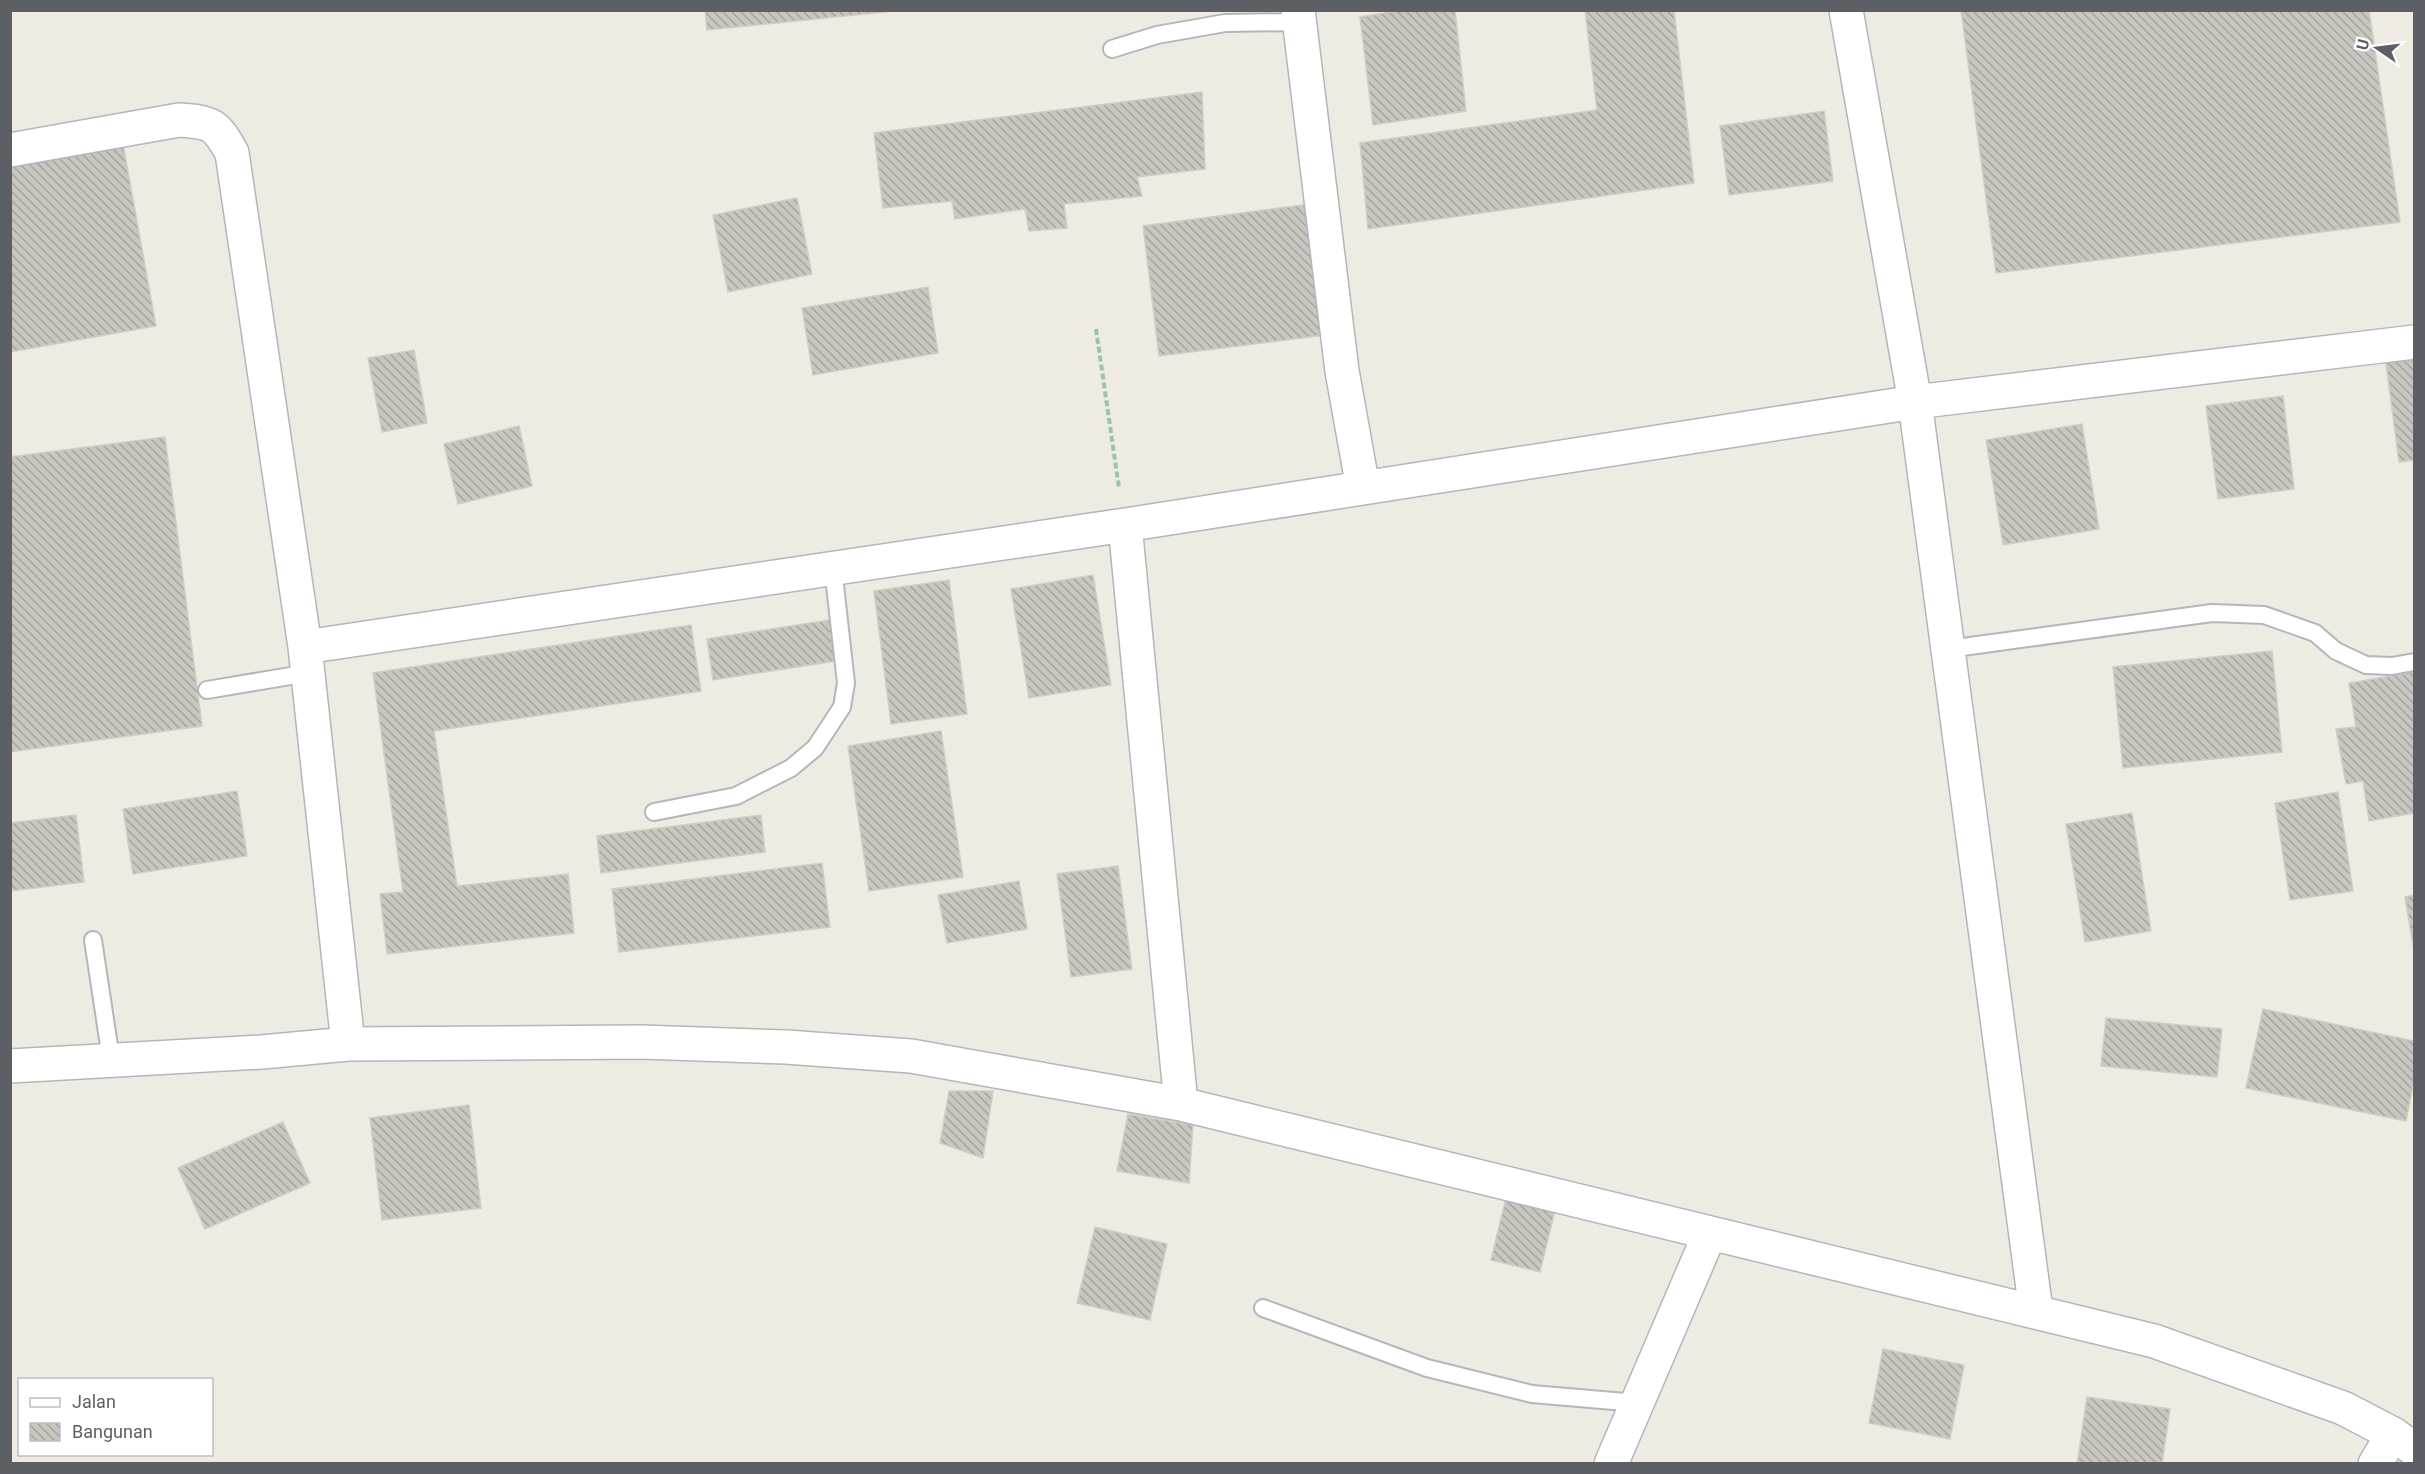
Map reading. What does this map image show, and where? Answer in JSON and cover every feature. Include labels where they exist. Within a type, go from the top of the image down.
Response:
[{"type":"street","points":[[1846,10],[1915,402],[2036,1311]]},
{"type":"street","points":[[1299,16],[1341,360],[1362,488]]},
{"type":"street","points":[[10,150],[179,120],[200,122],[219,129],[232,153],[306,660],[348,1044]]},
{"type":"street","points":[[306,660],[833,568],[1915,402],[2415,342]]},
{"type":"street","points":[[1125,525],[1182,1104]]},
{"type":"street","points":[[16,1071],[111,1059],[262,1052],[348,1044],[641,1042],[786,1047],[911,1056],[1182,1104],[2154,1341],[2343,1408],[2404,1442],[2375,1464]]},
{"type":"street","points":[[1611,1464],[1710,1233]]},
{"type":"lane","points":[[1112,49],[1157,35],[1225,23],[1299,16]]},
{"type":"lane","points":[[654,812],[736,796],[791,768],[815,748],[842,707],[846,683],[833,568]]},
{"type":"lane","points":[[1948,649],[2212,613],[2264,615],[2315,633],[2336,651],[2366,664],[2392,666],[2415,662]]},
{"type":"lane","points":[[207,690],[306,660]]},
{"type":"lane","points":[[93,940],[111,1059]]},
{"type":"lane","points":[[1263,1308],[1427,1368],[1532,1394],[1637,1402]]},
{"type":"path","points":[[1096,329],[1125,525]]},
{"type":"building","points":[[705,10],[904,10],[707,30]]},
{"type":"building","points":[[1404,10],[1455,10],[1466,111],[1373,125],[1360,17]]},
{"type":"building","points":[[1585,10],[1674,10],[1694,183],[1368,229],[1360,143],[1597,110]]},
{"type":"building","points":[[1961,10],[2369,10],[2400,222],[1996,273]]},
{"type":"building","points":[[1202,92],[1205,169],[1137,177],[1142,196],[1064,204],[1067,228],[1029,231],[1025,209],[955,219],[952,201],[883,208],[874,133]]},
{"type":"building","points":[[1824,111],[1833,181],[1729,195],[1720,126]]},
{"type":"building","points":[[121,133],[156,326],[10,352],[10,153]]},
{"type":"building","points":[[797,198],[812,274],[728,292],[713,215]]},
{"type":"building","points":[[1310,204],[1325,335],[1159,356],[1143,226]]},
{"type":"building","points":[[928,287],[938,353],[813,375],[802,308]]},
{"type":"building","points":[[414,350],[427,423],[382,432],[368,358]]},
{"type":"building","points":[[2414,351],[2414,460],[2399,462],[2385,356]]},
{"type":"building","points":[[2283,396],[2294,489],[2218,499],[2206,406]]},
{"type":"building","points":[[2082,424],[2099,529],[2003,545],[1986,440]]},
{"type":"building","points":[[519,426],[532,486],[458,504],[444,444]]},
{"type":"building","points":[[165,437],[202,726],[10,752],[10,457]]},
{"type":"building","points":[[1093,575],[1111,685],[1029,698],[1011,589]]},
{"type":"building","points":[[949,580],[967,714],[891,724],[874,591]]},
{"type":"building","points":[[829,620],[835,661],[713,680],[707,639]]},
{"type":"building","points":[[691,625],[701,691],[434,731],[457,886],[568,874],[574,933],[387,954],[380,894],[403,892],[373,673]]},
{"type":"building","points":[[2272,651],[2282,752],[2123,768],[2113,667]]},
{"type":"building","points":[[2414,672],[2414,813],[2369,821],[2363,781],[2346,784],[2336,729],[2356,727],[2349,683]]},
{"type":"building","points":[[941,731],[963,877],[869,891],[848,746]]},
{"type":"building","points":[[237,791],[247,856],[133,874],[123,809]]},
{"type":"building","points":[[2338,792],[2353,891],[2290,900],[2275,803]]},
{"type":"building","points":[[2132,813],[2151,931],[2085,942],[2066,824]]},
{"type":"building","points":[[76,815],[84,882],[10,891],[10,823]]},
{"type":"building","points":[[761,815],[765,852],[601,873],[597,836]]},
{"type":"building","points":[[822,863],[830,927],[619,952],[612,889]]},
{"type":"building","points":[[1118,866],[1132,969],[1071,977],[1057,874]]},
{"type":"building","points":[[1019,881],[1027,929],[947,943],[938,895]]},
{"type":"building","points":[[2414,895],[2414,951],[2405,897]]},
{"type":"building","points":[[2263,1009],[2414,1041],[2414,1080],[2406,1121],[2246,1088]]},
{"type":"building","points":[[2106,1018],[2222,1029],[2217,1077],[2101,1066]]},
{"type":"building","points":[[949,1091],[993,1091],[983,1158],[940,1143]]},
{"type":"building","points":[[469,1105],[481,1208],[382,1220],[370,1118]]},
{"type":"building","points":[[1128,1114],[1193,1125],[1189,1183],[1117,1171]]},
{"type":"building","points":[[283,1122],[310,1183],[205,1229],[178,1168]]},
{"type":"building","points":[[1507,1194],[1556,1206],[1540,1272],[1491,1260]]},
{"type":"building","points":[[1095,1227],[1167,1244],[1150,1320],[1077,1303]]},
{"type":"building","points":[[1883,1349],[1964,1365],[1950,1439],[1869,1423]]},
{"type":"building","points":[[2087,1397],[2170,1409],[2162,1464],[2077,1464]]}]
